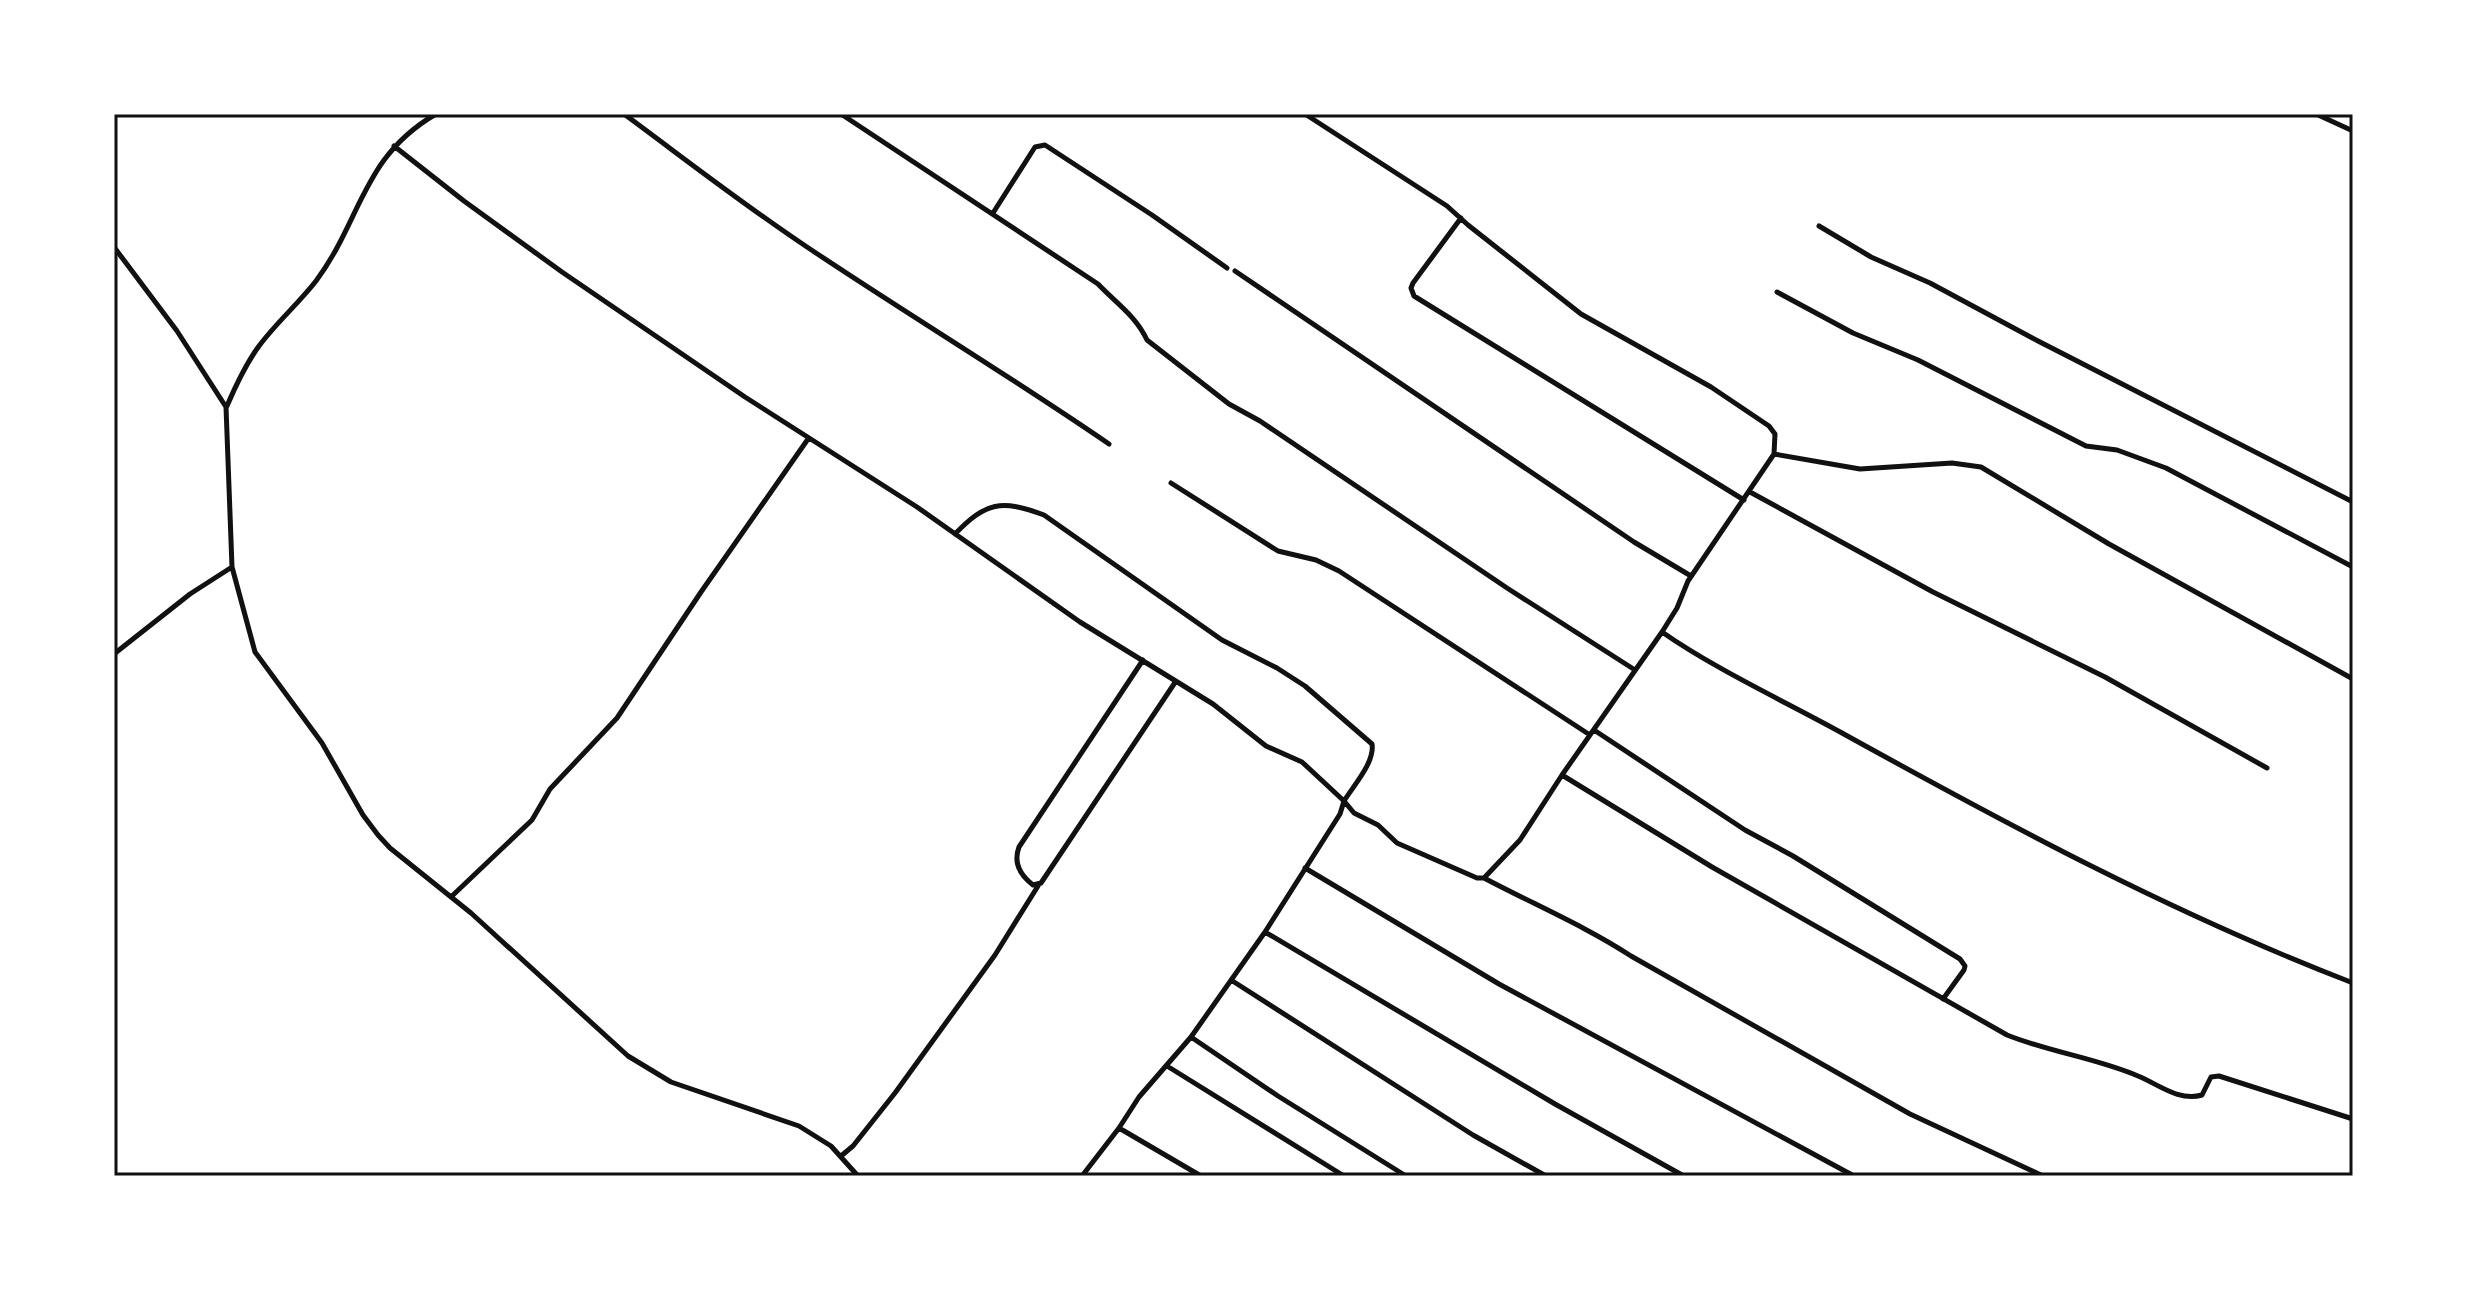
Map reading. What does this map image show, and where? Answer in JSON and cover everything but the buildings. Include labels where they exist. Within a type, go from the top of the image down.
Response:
[{"type":"street","points":[[436,114],[412,128],[373,175],[332,257],[316,281],[260,345],[240,375],[226,407],[232,567],[250,639],[266,669],[322,743],[378,835],[390,848],[452,896],[608,1040],[651,1072],[707,1096],[799,1126],[831,1146],[858,1176]]},
{"type":"street","points":[[624,114],[787,233],[1109,444]]},
{"type":"street","points":[[841,114],[1098,284],[1128,311],[1141,326],[1147,340],[1229,404],[1260,421],[1507,588],[1635,670]]},
{"type":"street","points":[[1305,114],[1437,198],[1581,314],[1711,387],[1769,426],[1776,440],[1774,454],[1691,576],[1662,632],[1520,840],[1484,878]]},
{"type":"street","points":[[2316,114],[2353,131]]},
{"type":"street","points":[[993,213],[1035,147],[1045,145],[1227,268]]},
{"type":"street","points":[[394,146],[562,272],[955,534],[1071,616],[1213,704],[1266,746],[1302,762],[1354,813],[1378,825],[1407,849],[1425,853],[1477,878],[1484,878],[1566,921],[1598,934],[1631,956],[1910,1114],[2043,1176]]},
{"type":"street","points":[[1461,218],[1413,283],[1414,296],[1744,500]]},
{"type":"street","points":[[1819,226],[1880,262],[1930,283],[2353,502]]},
{"type":"street","points":[[114,247],[193,352],[226,407]]},
{"type":"street","points":[[1235,271],[1634,542],[1691,576]]},
{"type":"street","points":[[1777,292],[1860,337],[1918,360],[2086,446],[2117,450],[2166,468],[2353,567]]},
{"type":"street","points":[[452,896],[532,820],[550,789],[617,718],[809,438]]},
{"type":"street","points":[[1774,454],[1860,469],[1952,463],[1981,467],[2109,544],[2353,679]]},
{"type":"street","points":[[1171,483],[1278,551],[1316,560],[1339,571],[1745,830],[1793,856],[1960,959],[1964,970],[1943,999]]},
{"type":"street","points":[[1750,492],[1933,592],[2105,677],[2267,768]]},
{"type":"street","points":[[955,534],[982,509],[999,505],[1044,515],[1222,640],[1305,686],[1372,744],[1370,759],[1344,801],[1340,814],[1265,932],[1191,1037],[1139,1097],[1082,1176]]},
{"type":"street","points":[[114,654],[190,594],[232,567]]},
{"type":"street","points":[[1662,632],[1940,789],[2123,884],[2262,948],[2353,983]]},
{"type":"street","points":[[1039,885],[1029,883],[1019,871],[1017,851],[1143,660]]},
{"type":"street","points":[[841,1156],[853,1146],[895,1093],[995,955],[1176,681]]},
{"type":"street","points":[[1562,775],[1712,867],[2022,1041],[2127,1072],[2177,1094],[2202,1095],[2211,1077],[2219,1076],[2353,1119]]},
{"type":"street","points":[[1305,868],[1511,991],[1854,1176]]},
{"type":"street","points":[[1265,932],[1555,1104],[1682,1175]]},
{"type":"street","points":[[1231,980],[1473,1135],[1546,1176]]},
{"type":"street","points":[[1191,1037],[1267,1089],[1406,1176]]},
{"type":"street","points":[[1167,1066],[1344,1176]]},
{"type":"street","points":[[1119,1128],[1201,1176]]}]
